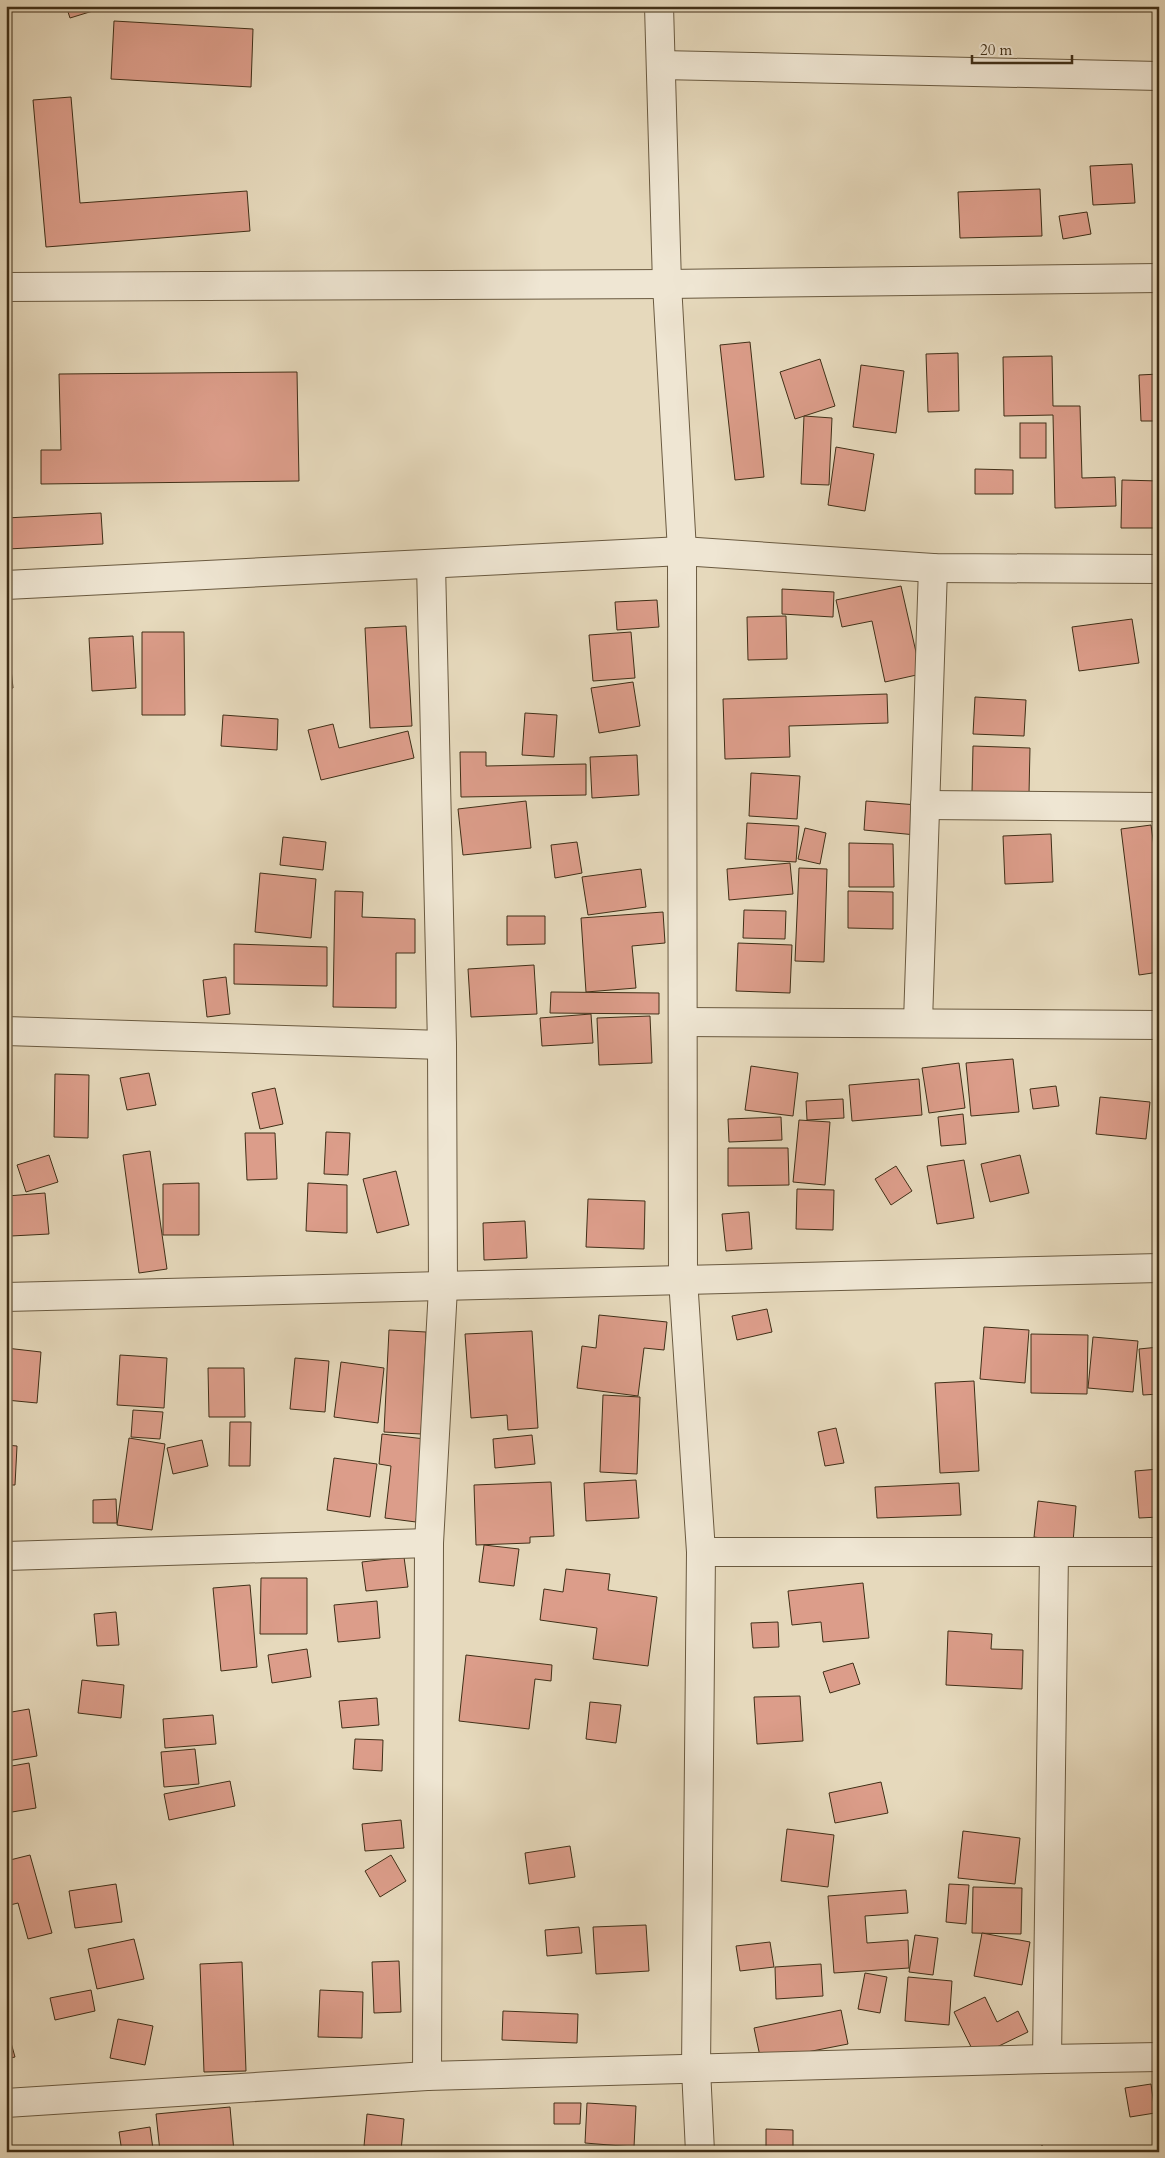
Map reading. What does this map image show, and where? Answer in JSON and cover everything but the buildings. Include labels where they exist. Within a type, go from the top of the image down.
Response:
[{"type":"street","points":[[659,6],[667,284],[682,552],[684,1279],[701,1552],[696,2069],[700,2152]]},
{"type":"street","points":[[661,65],[1159,76]]},
{"type":"street","points":[[6,287],[667,284],[1159,278]]},
{"type":"street","points":[[6,585],[682,552],[933,568],[1159,569]]},
{"type":"street","points":[[427,2076],[428,1543],[443,1288],[442,1045],[431,564]]},
{"type":"street","points":[[918,1022],[933,568]]},
{"type":"street","points":[[925,805],[1159,807]]},
{"type":"street","points":[[683,1022],[1159,1025]]},
{"type":"street","points":[[6,1031],[442,1045]]},
{"type":"street","points":[[6,1297],[443,1288],[684,1279],[1159,1268]]},
{"type":"street","points":[[6,1556],[428,1543]]},
{"type":"street","points":[[701,1552],[1159,1552]]},
{"type":"street","points":[[1047,2059],[1054,1552]]},
{"type":"street","points":[[6,2103],[427,2076],[1159,2057]]}]
